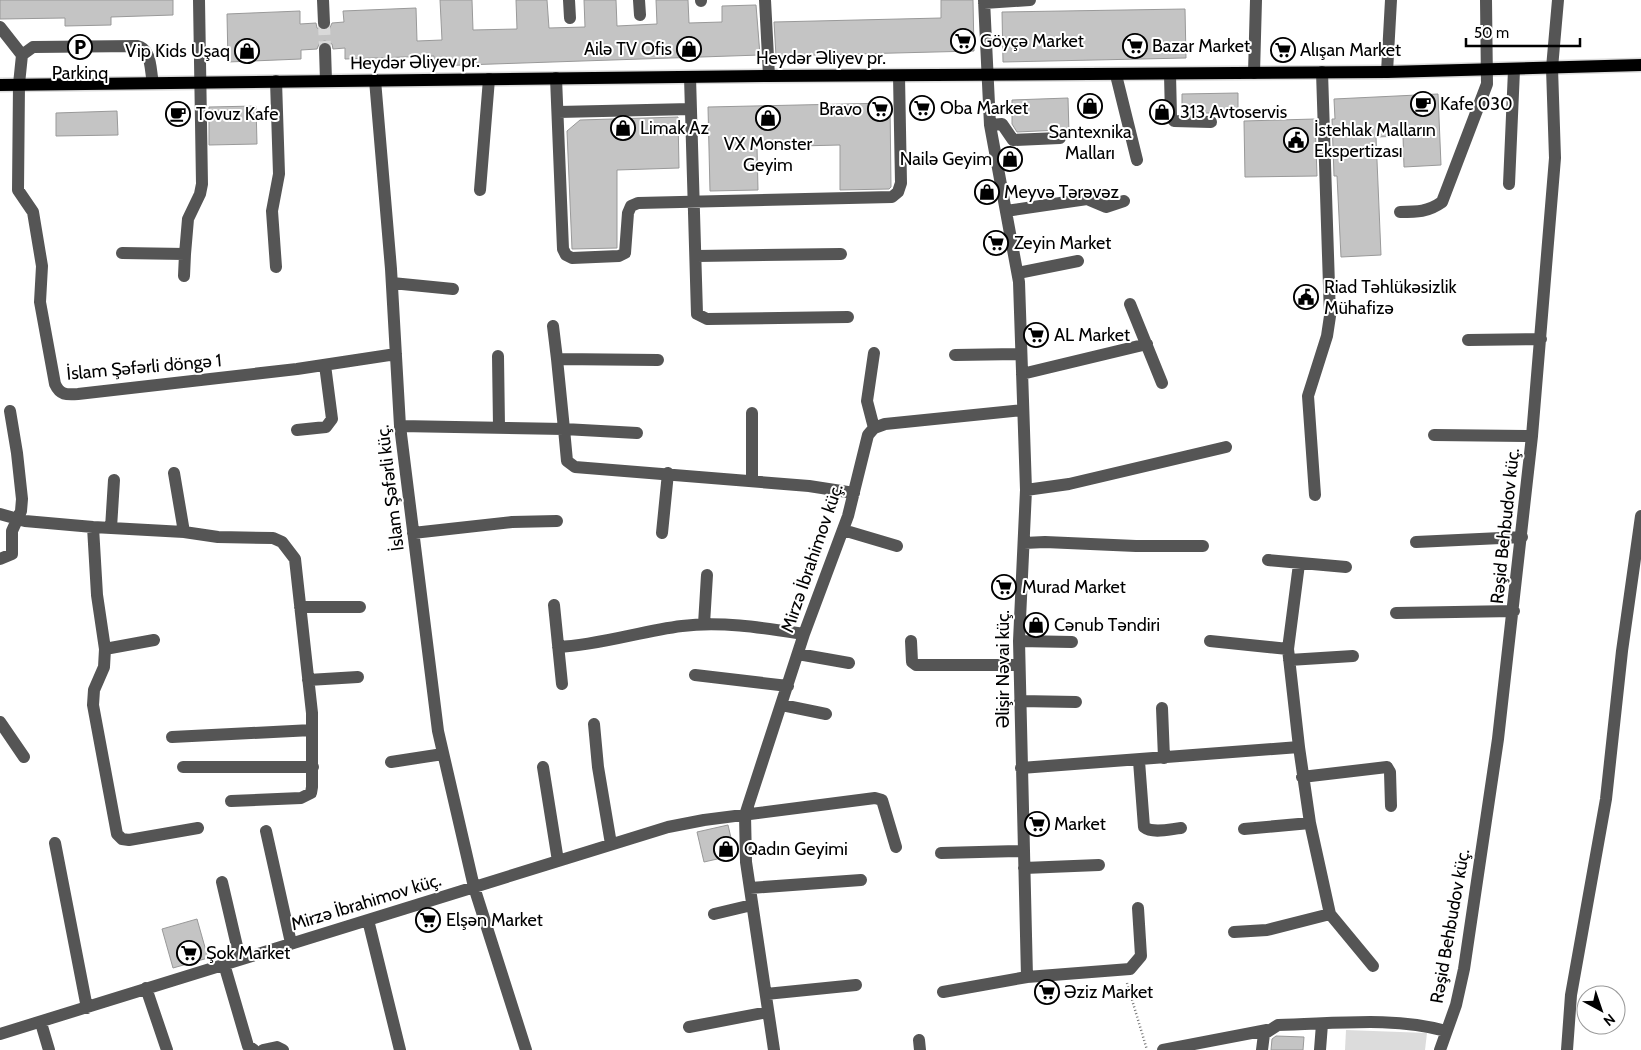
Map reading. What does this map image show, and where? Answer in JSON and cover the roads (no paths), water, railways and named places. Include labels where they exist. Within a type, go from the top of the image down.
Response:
[{"type":"main road","name":"Heydər Əliyev pr.","points":[[0,85],[690,76],[986,76],[1488,71],[1641,66]]},
{"type":"street","points":[[184,276],[188,219],[200,194],[202,184],[199,0]]},
{"type":"street","points":[[323,0],[324,23]]},
{"type":"street","points":[[569,0],[570,18]]},
{"type":"street","points":[[639,0],[640,16]]},
{"type":"street","points":[[765,0],[769,76]]},
{"type":"street","points":[[984,1],[1030,0]]},
{"type":"street","points":[[1254,73],[1256,0]]},
{"type":"street","points":[[1387,72],[1390,0]]},
{"type":"street","points":[[1400,212],[1419,212],[1432,209],[1442,202],[1484,95],[1488,71],[1486,0]]},
{"type":"street","name":"Rəşid Behbudov küç.","points":[[1440,1050],[1456,1006],[1464,969],[1498,739],[1514,611],[1532,436],[1555,158],[1552,68],[1558,0]]},
{"type":"street","name":"Əlişir Nəvai küç.","points":[[984,1],[986,76],[990,125],[1018,273],[1026,490],[1019,666],[1027,978]]},
{"type":"street","points":[[0,27],[22,55],[19,84]]},
{"type":"street","points":[[22,55],[33,47],[143,47],[147,52],[153,83]]},
{"type":"street","points":[[325,49],[326,81]]},
{"type":"street","points":[[1509,184],[1514,70]]},
{"type":"street","points":[[1315,495],[1308,396],[1327,336],[1330,316],[1322,72]]},
{"type":"street","points":[[1170,74],[1171,117],[1174,121],[1211,122]]},
{"type":"street","points":[[1116,75],[1137,160]]},
{"type":"street","points":[[690,76],[698,314],[707,319],[848,317]]},
{"type":"street","points":[[556,78],[564,249],[566,255],[572,258],[619,256],[625,252],[627,246],[628,213],[631,206],[638,204],[892,197],[898,192],[902,182],[899,76]]},
{"type":"street","points":[[480,190],[489,79]]},
{"type":"street","name":"İslam Şəfərli küç.","points":[[375,80],[392,283],[400,426],[443,754],[474,887],[526,1050]]},
{"type":"street","points":[[276,81],[279,174],[272,211],[276,267]]},
{"type":"street","name":"İslam Şəfərli döngə 1","points":[[19,84],[18,190],[33,212],[42,266],[40,302],[54,384],[62,393],[72,394],[325,365],[396,354]]},
{"type":"street","points":[[558,112],[692,109]]},
{"type":"street","points":[[990,125],[1002,124],[1013,140],[1060,138]]},
{"type":"street","points":[[1006,211],[1087,198],[1106,207],[1124,202]]},
{"type":"street","points":[[122,253],[186,254]]},
{"type":"street","points":[[697,256],[841,254]]},
{"type":"street","points":[[1018,273],[1078,261]]},
{"type":"street","points":[[392,283],[453,289]]},
{"type":"street","points":[[1130,304],[1162,383]]},
{"type":"street","points":[[553,326],[567,461],[570,465],[575,467],[752,481],[854,493]]},
{"type":"street","points":[[1468,340],[1540,339]]},
{"type":"street","points":[[1022,374],[1147,344]]},
{"type":"street","points":[[874,354],[867,401],[874,428],[885,424],[1023,410]]},
{"type":"street","points":[[955,355],[1021,354]]},
{"type":"street","points":[[498,356],[499,426]]},
{"type":"street","points":[[557,360],[658,360]]},
{"type":"street","points":[[297,430],[326,427],[332,419],[325,365]]},
{"type":"street","points":[[0,558],[12,554],[12,530],[22,499],[10,411]]},
{"type":"street","points":[[752,413],[752,481]]},
{"type":"street","points":[[400,426],[499,426],[637,433]]},
{"type":"street","name":"Mirzə İbrahimov küç.","points":[[774,1050],[746,862],[745,815],[804,634],[843,530],[866,441],[874,428]]},
{"type":"street","points":[[1434,435],[1532,436]]},
{"type":"street","points":[[1026,490],[1068,484],[1226,447]]},
{"type":"street","points":[[174,473],[184,532]]},
{"type":"street","points":[[662,533],[668,473]]},
{"type":"street","points":[[111,528],[114,480]]},
{"type":"street","points":[[0,514],[17,518],[93,527],[184,532],[218,537],[273,538],[282,542],[295,559],[312,730],[312,787],[310,793],[306,796],[231,801]]},
{"type":"street","points":[[1567,1050],[1571,995],[1606,799],[1622,651],[1641,516]]},
{"type":"street","points":[[413,533],[512,522],[557,521]]},
{"type":"street","points":[[93,527],[97,595],[105,649],[104,667],[94,690],[93,705],[117,834],[122,839],[129,840],[198,828]]},
{"type":"street","points":[[843,530],[897,546]]},
{"type":"street","points":[[1416,542],[1522,537]]},
{"type":"street","points":[[1024,543],[1203,546]]},
{"type":"street","points":[[1268,560],[1346,567]]},
{"type":"street","points":[[1299,564],[1289,655],[1302,777],[1310,823],[1330,914],[1373,966]]},
{"type":"street","points":[[704,624],[707,574]]},
{"type":"street","points":[[554,605],[562,684]]},
{"type":"street","points":[[300,608],[360,607]]},
{"type":"street","points":[[1396,612],[1514,611]]},
{"type":"street","points":[[558,647],[580,646],[681,626],[704,624],[804,634]]},
{"type":"street","points":[[105,649],[154,640]]},
{"type":"street","points":[[911,641],[912,662],[916,665],[1019,666]]},
{"type":"street","points":[[1019,641],[1072,642]]},
{"type":"street","points":[[1210,641],[1289,655],[1353,656]]},
{"type":"street","points":[[798,654],[848,663]]},
{"type":"street","points":[[695,675],[788,686]]},
{"type":"street","points":[[308,680],[358,676]]},
{"type":"street","points":[[1020,701],[1076,702]]},
{"type":"street","points":[[782,705],[826,714]]},
{"type":"street","points":[[1162,708],[1164,758]]},
{"type":"street","points":[[0,722],[24,757]]},
{"type":"street","points":[[594,724],[598,767],[611,844]]},
{"type":"street","points":[[172,737],[312,730]]},
{"type":"street","points":[[1021,768],[1139,761],[1299,747]]},
{"type":"street","points":[[391,762],[443,754]]},
{"type":"street","points":[[1139,761],[1144,827],[1148,830],[1181,828]]},
{"type":"street","points":[[183,767],[312,767]]},
{"type":"street","points":[[1302,777],[1387,767],[1390,772],[1391,806]]},
{"type":"street","points":[[543,768],[558,861]]},
{"type":"street","points":[[745,815],[875,798],[882,800],[886,808],[896,847]]},
{"type":"street","name":"Mirzə İbrahimov küç.","points":[[0,1034],[42,1023],[240,958],[611,844],[684,823],[745,815]]},
{"type":"street","points":[[1244,828],[1310,823]]},
{"type":"street","points":[[266,831],[292,943]]},
{"type":"street","points":[[55,843],[87,1008]]},
{"type":"street","points":[[941,853],[1024,851]]},
{"type":"street","points":[[1024,868],[1098,865]]},
{"type":"street","points":[[750,888],[861,880]]},
{"type":"street","points":[[222,882],[240,958]]},
{"type":"street","points":[[714,914],[752,905]]},
{"type":"street","points":[[943,992],[1027,978],[1130,969],[1141,956],[1138,908]]},
{"type":"street","points":[[1234,932],[1267,930],[1330,914]]},
{"type":"street","points":[[368,920],[400,1050]]},
{"type":"street","points":[[224,964],[248,1046],[254,1050]]},
{"type":"street","points":[[766,994],[856,985]]},
{"type":"street","points":[[146,988],[167,1050]]},
{"type":"street","points":[[689,1027],[768,1012]]},
{"type":"street","points":[[42,1023],[49,1050]]},
{"type":"street","points":[[1163,1050],[1267,1030],[1278,1025],[1397,1023],[1428,1026],[1446,1031]]},
{"type":"street","points":[[1320,1050],[1322,1024]]},
{"type":"street","points":[[1262,1050],[1262,1040],[1267,1030]]},
{"type":"street","points":[[263,1050],[277,1047],[283,1050]]},
{"type":"tunnel","points":[[324,23],[325,49]]},
{"type":"place","name":"Göyçə Market","points":[[963,41]]},
{"type":"place","name":"Bazar Market","points":[[1135,46]]},
{"type":"place","name":"Parkinq","points":[[80,47]]},
{"type":"place","name":"Ailə TV Ofis","points":[[689,49]]},
{"type":"place","name":"Alışan Market","points":[[1283,50]]},
{"type":"place","name":"Vip Kids Uşaq","points":[[247,51]]},
{"type":"place","name":"Kafe 030","points":[[1423,104]]},
{"type":"place","name":"Santexnika Malları","points":[[1090,106]]},
{"type":"place","name":"Oba Market","points":[[922,108]]},
{"type":"place","name":"Bravo","points":[[880,109]]},
{"type":"place","name":"313 Avtoservis","points":[[1162,112]]},
{"type":"place","name":"Tovuz Kafe","points":[[178,114]]},
{"type":"place","name":"VX Monster Geyim","points":[[768,118]]},
{"type":"place","name":"Limak Az","points":[[623,128]]},
{"type":"place","name":"İstehlak Malların Ekspertizası","points":[[1296,140]]},
{"type":"place","name":"Nailə Geyim","points":[[1010,159]]},
{"type":"place","name":"Meyvə Tərəvəz","points":[[987,192]]},
{"type":"place","name":"Zeyin Market","points":[[996,243]]},
{"type":"place","name":"Riad Təhlükəsizlik Mühafizə","points":[[1306,297]]},
{"type":"place","name":"AL Market","points":[[1036,335]]},
{"type":"place","name":"Murad Market","points":[[1004,587]]},
{"type":"place","name":"Cənub Təndiri","points":[[1036,625]]},
{"type":"place","name":"Market","points":[[1037,824]]},
{"type":"place","name":"Qadın Geyimi","points":[[726,849]]},
{"type":"place","name":"Elşən Market","points":[[428,920]]},
{"type":"place","name":"Şok Market","points":[[189,953]]},
{"type":"place","name":"Əziz Market","points":[[1047,992]]}]
